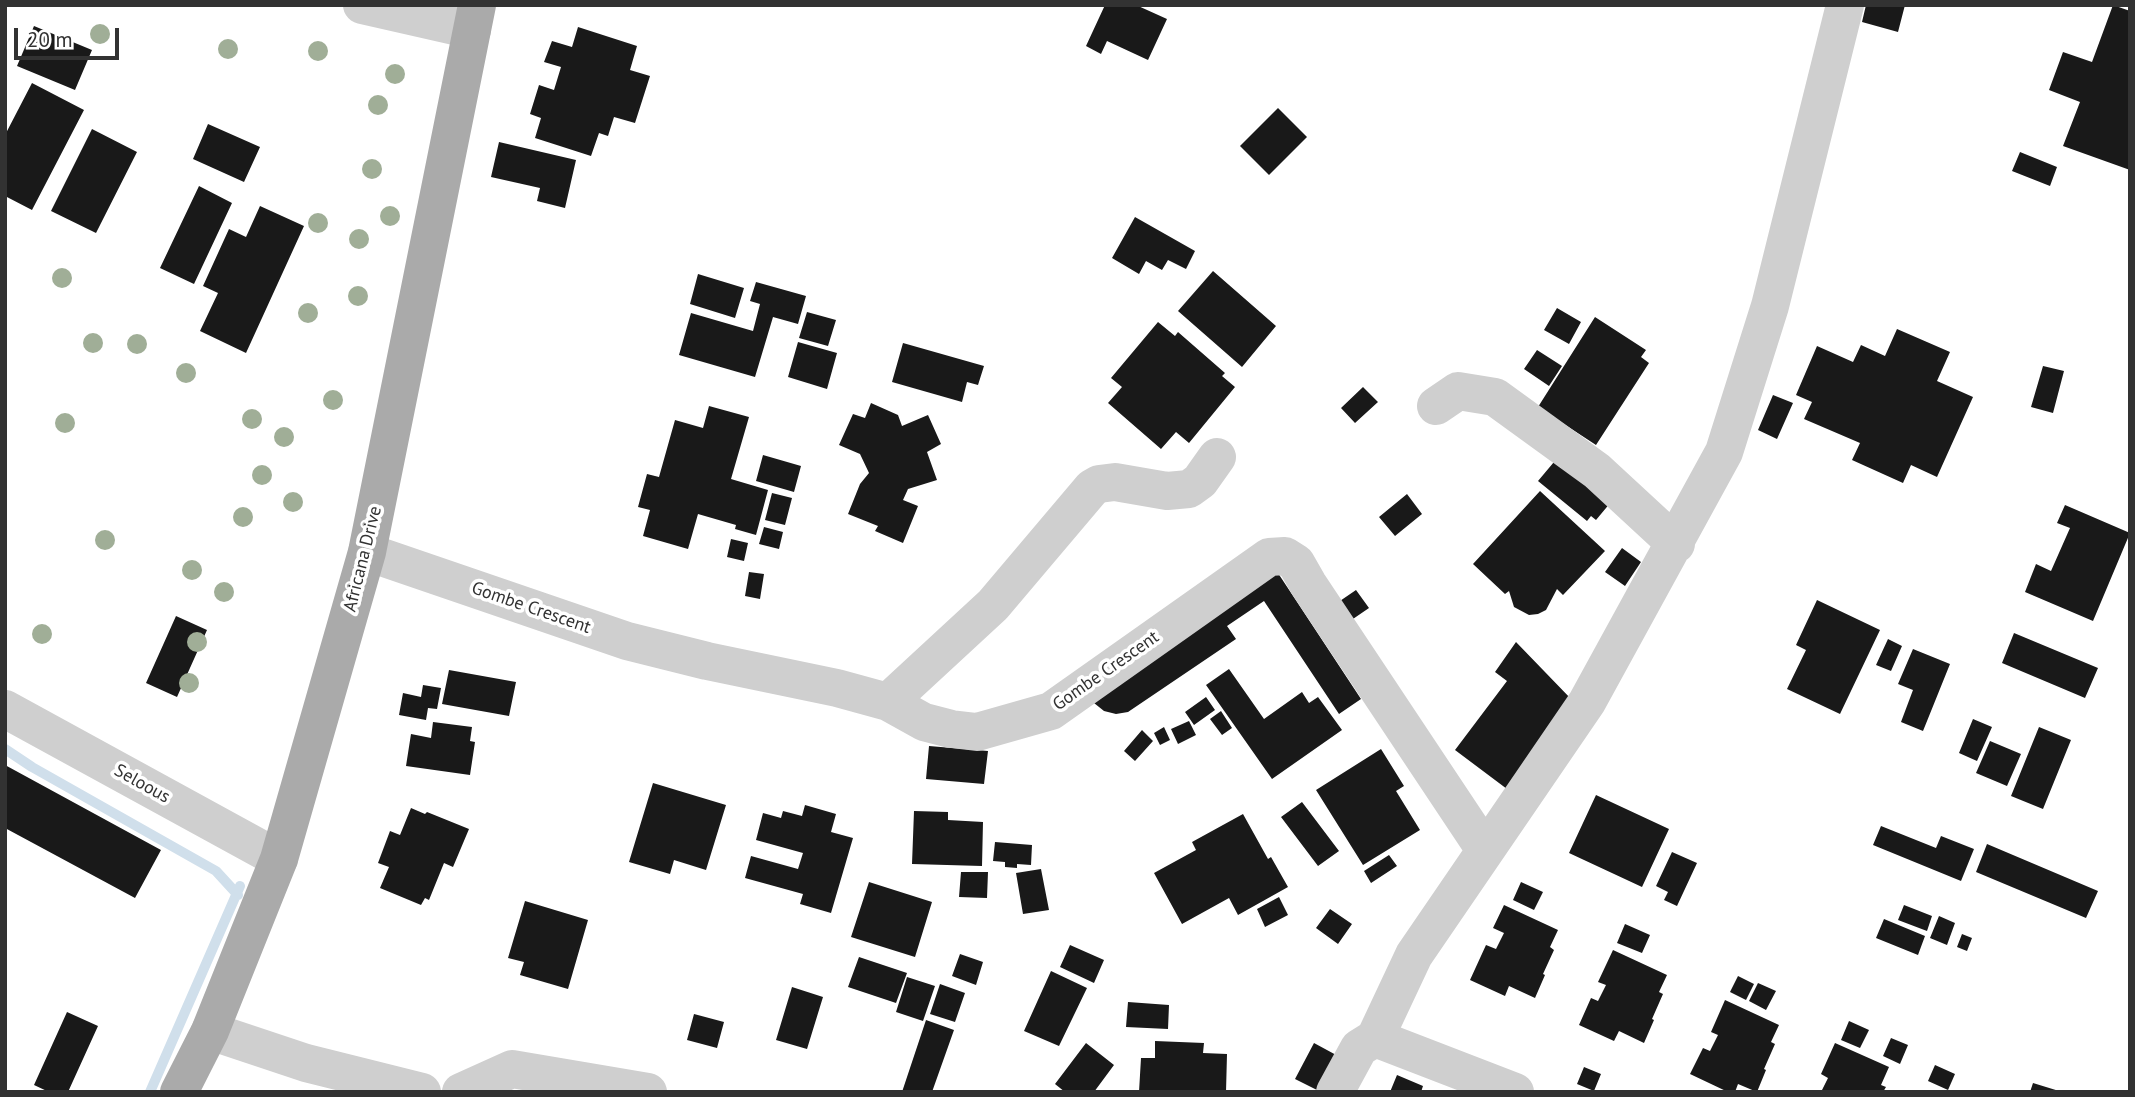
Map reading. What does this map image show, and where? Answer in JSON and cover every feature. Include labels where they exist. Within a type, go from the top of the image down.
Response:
[{"type":"main road","name":"Africana Drive","points":[[179,1092],[210,1031],[279,859],[367,552],[475,18]]},
{"type":"street","points":[[362,5],[475,18]]},
{"type":"street","points":[[1335,1092],[1359,1048],[1375,1038],[1415,955],[1587,702],[1676,544],[1724,452],[1770,306],[1845,5]]},
{"type":"street","points":[[1436,406],[1458,391],[1495,397],[1597,471],[1676,544]]},
{"type":"street","points":[[888,702],[993,605],[1092,488],[1099,484],[1115,482],[1167,491],[1189,489],[1200,481],[1217,457]]},
{"type":"street","name":"Gombe Crescent","points":[[367,552],[627,641],[837,688],[888,702],[924,722],[976,732],[1051,710],[1269,557],[1285,556],[1296,563],[1485,850]]},
{"type":"street","name":"Seloous","points":[[5,709],[279,859]]},
{"type":"street","points":[[210,1031],[306,1063],[422,1092]]},
{"type":"street","points":[[1375,1038],[1515,1092]]},
{"type":"street","points":[[461,1092],[512,1069],[648,1092]]},
{"type":"building","points":[[1105,5],[1136,5],[1167,19],[1148,60],[1107,41],[1101,54],[1086,46]]},
{"type":"building","points":[[1866,5],[1905,5],[1898,32],[1862,22]]},
{"type":"building","points":[[2113,5],[2130,11],[2130,170],[2063,146],[2080,102],[2049,90],[2063,52],[2092,62]]},
{"type":"building","points":[[34,26],[92,50],[75,90],[17,66]]},
{"type":"building","points":[[578,27],[637,46],[630,70],[650,76],[635,123],[614,117],[608,136],[599,133],[591,156],[535,138],[541,118],[530,114],[539,85],[554,90],[561,67],[544,62],[552,41],[572,47]]},
{"type":"building","points":[[32,83],[84,110],[32,210],[5,196],[5,135]]},
{"type":"building","points":[[1278,108],[1307,137],[1269,175],[1240,146]]},
{"type":"building","points":[[208,124],[260,147],[244,182],[193,159]]},
{"type":"building","points":[[92,129],[137,152],[96,233],[51,211]]},
{"type":"building","points":[[499,142],[576,160],[565,208],[537,201],[540,188],[491,177]]},
{"type":"building","points":[[2020,152],[2057,167],[2050,186],[2012,171]]},
{"type":"building","points":[[199,186],[232,203],[194,284],[160,268]]},
{"type":"building","points":[[260,206],[304,226],[246,353],[200,331],[218,293],[203,286],[229,229],[246,237]]},
{"type":"building","points":[[1135,217],[1195,251],[1186,269],[1168,260],[1162,270],[1146,261],[1139,274],[1112,258]]},
{"type":"building","points":[[1213,271],[1276,326],[1242,367],[1178,311]]},
{"type":"building","points":[[698,274],[744,288],[735,318],[690,304]]},
{"type":"building","points":[[756,282],[806,296],[798,324],[773,317],[755,377],[679,355],[691,313],[753,331],[760,304],[750,301]]},
{"type":"building","points":[[1557,308],[1581,322],[1569,344],[1544,330]]},
{"type":"building","points":[[807,312],[836,320],[828,346],[799,338]]},
{"type":"building","points":[[1595,317],[1646,350],[1641,357],[1649,363],[1596,445],[1538,407]]},
{"type":"building","points":[[1158,322],[1175,336],[1178,332],[1225,373],[1222,376],[1235,387],[1189,443],[1176,432],[1161,449],[1108,403],[1122,387],[1111,378]]},
{"type":"building","points":[[1897,329],[1950,352],[1937,381],[1973,397],[1937,477],[1911,465],[1903,483],[1852,460],[1860,443],[1804,419],[1812,402],[1796,395],[1817,346],[1853,362],[1861,345],[1885,356]]},
{"type":"building","points":[[798,342],[837,353],[827,389],[788,377]]},
{"type":"building","points":[[903,343],[984,366],[978,385],[967,382],[962,402],[892,382]]},
{"type":"building","points":[[1537,350],[1562,366],[1549,386],[1524,369]]},
{"type":"building","points":[[2043,366],[2064,371],[2053,413],[2031,407]]},
{"type":"building","points":[[1363,387],[1378,402],[1355,423],[1341,408]]},
{"type":"building","points":[[1773,395],[1793,403],[1777,439],[1758,430]]},
{"type":"building","points":[[871,403],[898,415],[902,426],[928,415],[941,444],[927,452],[937,480],[908,489],[903,500],[918,506],[903,543],[875,531],[878,526],[848,514],[860,484],[869,473],[860,454],[839,445],[853,414],[865,418]]},
{"type":"building","points":[[709,406],[749,417],[731,479],[768,490],[756,535],[735,529],[736,525],[698,514],[688,549],[643,536],[650,510],[638,507],[647,474],[659,477],[675,420],[703,428]]},
{"type":"building","points":[[763,455],[801,466],[794,492],[756,481]]},
{"type":"building","points":[[1559,456],[1611,502],[1596,520],[1591,516],[1587,521],[1538,481]]},
{"type":"building","points":[[1540,491],[1605,551],[1563,595],[1557,589],[1546,610],[1529,615],[1514,607],[1509,591],[1505,594],[1473,564]]},
{"type":"building","points":[[772,493],[792,498],[785,525],[765,520]]},
{"type":"building","points":[[1407,494],[1422,514],[1395,536],[1379,517]]},
{"type":"building","points":[[2065,505],[2130,533],[2093,621],[2025,592],[2036,564],[2051,571],[2070,528],[2057,523]]},
{"type":"building","points":[[764,527],[783,532],[779,549],[759,544]]},
{"type":"building","points":[[731,539],[748,543],[744,561],[727,557]]},
{"type":"building","points":[[1622,548],[1641,562],[1625,586],[1605,572]]},
{"type":"building","points":[[1274,567],[1361,699],[1339,714],[1264,601],[1227,626],[1236,639],[1128,712],[1116,714],[1104,711],[1094,703]]},
{"type":"building","points":[[749,572],[764,574],[760,599],[745,596]]},
{"type":"building","points":[[1356,590],[1369,608],[1350,621],[1337,603]]},
{"type":"building","points":[[1817,600],[1880,630],[1840,714],[1787,689],[1806,650],[1796,645]]},
{"type":"building","points":[[176,616],[207,630],[177,697],[146,683]]},
{"type":"building","points":[[2014,633],[2098,668],[2085,698],[2002,663]]},
{"type":"building","points":[[1888,639],[1902,646],[1891,671],[1876,665]]},
{"type":"building","points":[[1516,642],[1573,701],[1507,789],[1455,750],[1507,681],[1495,672]]},
{"type":"building","points":[[1913,649],[1950,664],[1923,731],[1901,722],[1913,690],[1898,684]]},
{"type":"building","points":[[1229,669],[1264,719],[1302,692],[1309,703],[1318,697],[1342,730],[1272,779],[1206,685]]},
{"type":"building","points":[[449,670],[516,682],[509,716],[442,704]]},
{"type":"building","points":[[423,685],[441,688],[437,709],[428,708],[426,720],[399,715],[403,693],[421,697]]},
{"type":"building","points":[[1206,697],[1215,710],[1194,725],[1185,712]]},
{"type":"building","points":[[1221,711],[1232,728],[1222,735],[1210,719]]},
{"type":"building","points":[[1973,719],[1992,727],[1977,761],[1959,753]]},
{"type":"building","points":[[1189,721],[1196,735],[1178,744],[1171,729]]},
{"type":"building","points":[[433,722],[472,727],[470,741],[475,742],[470,775],[406,766],[411,734],[431,738]]},
{"type":"building","points":[[1164,727],[1170,740],[1160,745],[1154,733]]},
{"type":"building","points":[[2039,727],[2071,740],[2043,809],[2011,796]]},
{"type":"building","points":[[1142,730],[1153,741],[1135,761],[1124,751]]},
{"type":"building","points":[[1990,741],[2021,754],[2007,786],[1976,773]]},
{"type":"building","points":[[929,746],[988,751],[984,784],[926,779]]},
{"type":"building","points":[[1381,749],[1404,786],[1396,791],[1420,830],[1363,865],[1316,790]]},
{"type":"building","points":[[5,765],[161,850],[135,898],[5,828]]},
{"type":"building","points":[[653,783],[726,805],[706,870],[674,860],[670,874],[629,862]]},
{"type":"building","points":[[1596,795],[1669,829],[1642,887],[1569,853]]},
{"type":"building","points":[[1302,802],[1339,851],[1318,866],[1281,817]]},
{"type":"building","points":[[805,805],[836,814],[831,832],[853,838],[831,913],[800,904],[803,894],[745,878],[751,856],[798,869],[803,853],[756,840],[763,813],[781,818],[783,811],[802,816]]},
{"type":"building","points":[[411,808],[469,829],[453,867],[444,863],[429,900],[425,898],[421,905],[380,888],[389,867],[378,863],[390,831],[400,835]]},
{"type":"building","points":[[914,811],[948,812],[948,820],[983,822],[982,866],[912,864]]},
{"type":"building","points":[[1243,814],[1268,859],[1271,857],[1288,887],[1238,915],[1229,898],[1182,924],[1154,873],[1196,850],[1192,842]]},
{"type":"building","points":[[1881,826],[1936,848],[1941,836],[1974,849],[1961,881],[1873,845]]},
{"type":"building","points":[[995,842],[1032,845],[1031,865],[1005,867],[1005,862],[993,861]]},
{"type":"building","points":[[1987,844],[2098,891],[2086,918],[1976,872]]},
{"type":"building","points":[[1672,852],[1697,863],[1677,906],[1664,900],[1668,892],[1656,886]]},
{"type":"building","points":[[1389,855],[1397,866],[1371,883],[1364,871]]},
{"type":"building","points":[[1041,869],[1049,910],[1023,914],[1016,873]]},
{"type":"building","points":[[961,872],[988,872],[987,898],[959,897]]},
{"type":"building","points":[[869,882],[932,902],[915,957],[851,937]]},
{"type":"building","points":[[1521,882],[1543,892],[1534,910],[1513,900]]},
{"type":"building","points":[[1279,897],[1288,915],[1265,927],[1257,909]]},
{"type":"building","points":[[525,901],[588,920],[568,989],[520,975],[524,962],[508,958]]},
{"type":"building","points":[[1504,905],[1558,930],[1550,947],[1554,950],[1535,998],[1509,986],[1505,996],[1470,980],[1486,945],[1496,949],[1504,933],[1493,928]]},
{"type":"building","points":[[1904,905],[1932,916],[1927,931],[1898,920]]},
{"type":"building","points":[[1330,909],[1352,924],[1338,944],[1316,928]]},
{"type":"building","points":[[1939,916],[1955,923],[1947,945],[1930,938]]},
{"type":"building","points":[[1884,919],[1925,936],[1918,955],[1876,938]]},
{"type":"building","points":[[1625,924],[1650,935],[1642,953],[1617,943]]},
{"type":"building","points":[[1962,934],[1972,938],[1967,951],[1957,947]]},
{"type":"building","points":[[1070,945],[1104,960],[1094,983],[1060,967]]},
{"type":"building","points":[[1613,950],[1667,975],[1659,992],[1663,994],[1644,1043],[1619,1031],[1614,1041],[1579,1025],[1591,998],[1598,1001],[1606,985],[1598,982]]},
{"type":"building","points":[[960,954],[983,962],[976,985],[952,976]]},
{"type":"building","points":[[859,957],[907,973],[896,1003],[848,987]]},
{"type":"building","points":[[1051,971],[1087,988],[1059,1046],[1024,1031]]},
{"type":"building","points":[[1738,976],[1754,984],[1746,1000],[1730,992]]},
{"type":"building","points":[[907,977],[935,986],[923,1021],[896,1012]]},
{"type":"building","points":[[1758,983],[1776,991],[1766,1010],[1749,1001]]},
{"type":"building","points":[[940,984],[965,993],[955,1022],[930,1014]]},
{"type":"building","points":[[792,987],[823,997],[807,1049],[776,1040]]},
{"type":"building","points":[[1725,1000],[1779,1025],[1771,1042],[1775,1044],[1757,1092],[1738,1084],[1735,1092],[1728,1092],[1690,1074],[1703,1048],[1710,1051],[1718,1035],[1711,1032]]},
{"type":"building","points":[[1128,1002],[1169,1005],[1168,1029],[1126,1027]]},
{"type":"building","points":[[67,1012],[98,1026],[68,1092],[49,1092],[34,1085]]},
{"type":"building","points":[[694,1014],[724,1022],[717,1048],[687,1040]]},
{"type":"building","points":[[926,1020],[954,1030],[932,1092],[902,1092]]},
{"type":"building","points":[[1849,1021],[1869,1030],[1860,1048],[1841,1040]]},
{"type":"building","points":[[1891,1038],[1908,1045],[1900,1064],[1883,1056]]},
{"type":"building","points":[[1155,1041],[1204,1043],[1203,1053],[1227,1054],[1226,1092],[1139,1092],[1141,1058],[1155,1058]]},
{"type":"building","points":[[1086,1043],[1114,1065],[1094,1092],[1065,1092],[1055,1084]]},
{"type":"building","points":[[1314,1043],[1338,1056],[1319,1091],[1295,1079]]},
{"type":"building","points":[[1835,1043],[1889,1067],[1881,1085],[1886,1087],[1883,1092],[1821,1092],[1828,1078],[1821,1074]]},
{"type":"building","points":[[1935,1065],[1955,1074],[1948,1090],[1928,1081]]},
{"type":"building","points":[[1584,1067],[1601,1074],[1594,1091],[1577,1084]]},
{"type":"building","points":[[1397,1075],[1423,1086],[1421,1092],[1390,1092]]},
{"type":"building","points":[[2033,1083],[2059,1091],[2059,1092],[2030,1092]]},
{"type":"waterway","points":[[5,749],[216,871],[238,895]]},
{"type":"waterway","points":[[150,1092],[240,886]]}]
